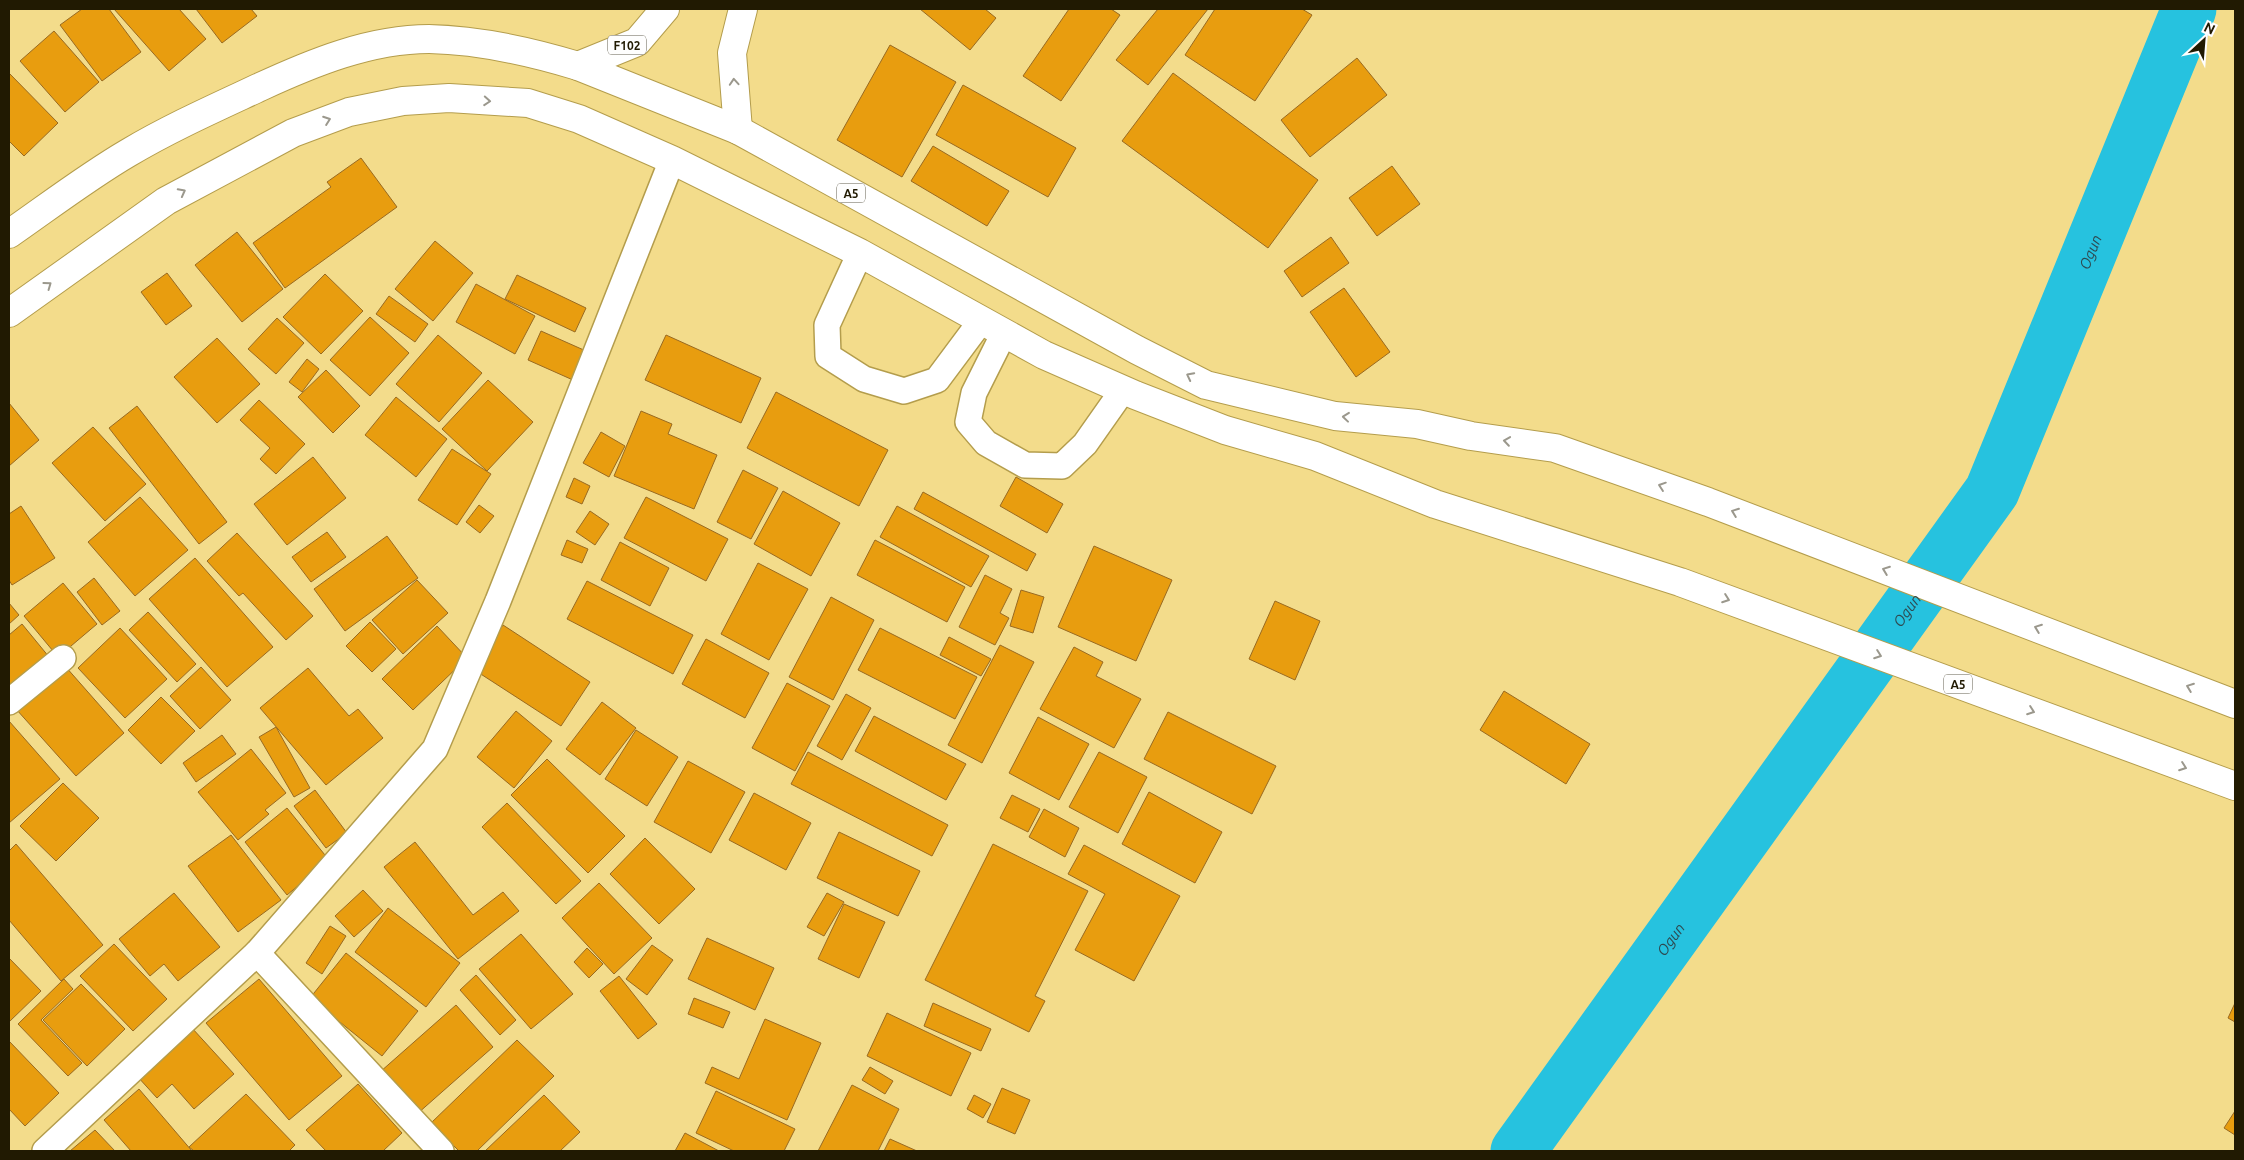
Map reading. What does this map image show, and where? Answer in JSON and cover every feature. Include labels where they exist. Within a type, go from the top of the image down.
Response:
[{"type":"main road","name":"F102","points":[[578,66],[637,42],[665,9]]},
{"type":"main road","points":[[738,130],[732,52],[743,9]]},
{"type":"main road","name":"A5","points":[[9,234],[126,154],[184,122],[289,74],[364,47],[429,39],[492,46],[578,66],[738,130],[1120,340],[1206,385],[1334,416],[1417,424],[1471,436],[1555,448],[1708,502],[2235,704]]},
{"type":"main road","name":"A5","points":[[9,313],[166,201],[294,133],[349,112],[403,101],[449,98],[528,103],[579,119],[672,160],[860,254],[1044,355],[1123,390],[1225,430],[1315,456],[1435,504],[1680,582],[2235,786]]},
{"type":"street","points":[[45,1151],[257,953],[434,749],[498,600],[672,160]]},
{"type":"street","points":[[860,254],[827,325],[828,356],[864,379],[904,391],[937,380],[992,327]]},
{"type":"street","points":[[992,327],[968,422],[986,443],[1025,465],[1062,466],[1085,444],[1123,390]]},
{"type":"street","points":[[9,702],[63,658]]},
{"type":"street","points":[[257,953],[441,1151]]},
{"type":"building","points":[[82,9],[109,9],[141,52],[102,81],[60,25]]},
{"type":"building","points":[[114,9],[179,9],[206,39],[169,71]]},
{"type":"building","points":[[196,9],[251,9],[257,16],[222,43]]},
{"type":"building","points":[[920,9],[985,9],[996,18],[970,50]]},
{"type":"building","points":[[1069,9],[1111,9],[1120,15],[1061,101],[1023,76]]},
{"type":"building","points":[[1158,9],[1208,9],[1148,85],[1116,60]]},
{"type":"building","points":[[1215,9],[1302,9],[1312,15],[1255,101],[1185,55]]},
{"type":"building","points":[[54,31],[99,82],[65,112],[20,61]]},
{"type":"building","points":[[890,45],[956,82],[902,177],[837,140]]},
{"type":"building","points":[[1357,58],[1387,95],[1310,157],[1281,120]]},
{"type":"building","points":[[9,73],[58,123],[24,156],[9,141]]},
{"type":"building","points":[[1173,73],[1318,180],[1268,248],[1122,141]]},
{"type":"building","points":[[963,85],[1076,148],[1048,197],[936,135]]},
{"type":"building","points":[[933,146],[1009,191],[987,226],[911,181]]},
{"type":"building","points":[[361,158],[397,207],[285,288],[253,243],[331,187],[327,182]]},
{"type":"building","points":[[1392,166],[1420,204],[1377,236],[1349,198]]},
{"type":"building","points":[[237,232],[283,289],[242,322],[195,265]]},
{"type":"building","points":[[1331,237],[1349,263],[1302,297],[1284,271]]},
{"type":"building","points":[[435,241],[473,273],[433,321],[395,289]]},
{"type":"building","points":[[167,273],[192,306],[166,325],[141,292]]},
{"type":"building","points":[[325,274],[363,311],[321,354],[283,317]]},
{"type":"building","points":[[517,275],[586,308],[575,332],[505,299]]},
{"type":"building","points":[[476,284],[535,316],[515,354],[456,322]]},
{"type":"building","points":[[1344,288],[1390,352],[1356,377],[1310,312]]},
{"type":"building","points":[[389,296],[428,324],[415,342],[376,314]]},
{"type":"building","points":[[370,317],[409,353],[370,396],[330,360]]},
{"type":"building","points":[[277,318],[304,343],[276,374],[248,349]]},
{"type":"building","points":[[541,331],[586,351],[573,380],[528,360]]},
{"type":"building","points":[[438,335],[482,373],[439,422],[396,384]]},
{"type":"building","points":[[666,335],[761,378],[741,423],[645,380]]},
{"type":"building","points":[[217,338],[260,384],[217,423],[174,377]]},
{"type":"building","points":[[307,359],[319,369],[302,392],[289,382]]},
{"type":"building","points":[[326,370],[360,406],[333,433],[298,397]]},
{"type":"building","points":[[488,380],[533,422],[487,471],[442,429]]},
{"type":"building","points":[[776,392],[888,450],[859,506],[747,448]]},
{"type":"building","points":[[396,397],[447,439],[416,477],[365,435]]},
{"type":"building","points":[[259,400],[305,444],[276,474],[260,459],[270,448],[240,420]]},
{"type":"building","points":[[9,403],[39,440],[9,466]]},
{"type":"building","points":[[137,406],[227,522],[199,544],[109,428]]},
{"type":"building","points":[[641,411],[672,424],[668,434],[717,455],[694,509],[614,476]]},
{"type":"building","points":[[93,427],[146,484],[105,521],[52,463]]},
{"type":"building","points":[[601,432],[625,446],[609,477],[583,463]]},
{"type":"building","points":[[452,449],[491,474],[457,525],[418,500]]},
{"type":"building","points":[[313,457],[346,498],[287,545],[254,504]]},
{"type":"building","points":[[743,470],[778,488],[751,539],[717,522]]},
{"type":"building","points":[[1016,477],[1063,504],[1047,533],[1000,506]]},
{"type":"building","points":[[574,478],[590,486],[582,504],[566,497]]},
{"type":"building","points":[[783,491],[840,523],[811,576],[754,544]]},
{"type":"building","points":[[923,492],[1036,554],[1027,571],[914,509]]},
{"type":"building","points":[[140,497],[188,550],[135,596],[88,542]]},
{"type":"building","points":[[646,497],[728,539],[706,581],[624,538]]},
{"type":"building","points":[[479,505],[494,516],[480,533],[466,522]]},
{"type":"building","points":[[21,506],[55,558],[12,585],[9,580],[9,514]]},
{"type":"building","points":[[897,506],[989,556],[971,587],[880,537]]},
{"type":"building","points":[[590,511],[609,524],[595,545],[576,532]]},
{"type":"building","points":[[327,532],[346,557],[311,582],[292,557]]},
{"type":"building","points":[[237,533],[313,616],[286,640],[243,593],[239,596],[207,561]]},
{"type":"building","points":[[387,536],[418,578],[345,631],[314,589]]},
{"type":"building","points":[[567,540],[588,549],[582,563],[561,555]]},
{"type":"building","points":[[875,540],[965,587],[947,622],[857,575]]},
{"type":"building","points":[[620,542],[669,568],[650,606],[601,580]]},
{"type":"building","points":[[1094,546],[1172,580],[1136,661],[1058,627]]},
{"type":"building","points":[[195,558],[273,647],[227,687],[149,599]]},
{"type":"building","points":[[758,563],[808,589],[769,660],[721,634]]},
{"type":"building","points":[[985,575],[1012,589],[1000,613],[1009,618],[995,645],[959,627]]},
{"type":"building","points":[[94,578],[120,611],[102,625],[77,592]]},
{"type":"building","points":[[417,580],[448,613],[403,654],[372,620]]},
{"type":"building","points":[[587,581],[693,635],[673,674],[567,619]]},
{"type":"building","points":[[63,583],[97,624],[58,657],[24,616]]},
{"type":"building","points":[[1021,590],[1044,597],[1033,633],[1010,626]]},
{"type":"building","points":[[831,597],[874,620],[833,700],[789,677]]},
{"type":"building","points":[[1275,601],[1320,621],[1295,680],[1249,659]]},
{"type":"building","points":[[9,603],[19,615],[9,624]]},
{"type":"building","points":[[148,612],[196,664],[177,682],[129,630]]},
{"type":"building","points":[[370,622],[396,649],[372,672],[346,646]]},
{"type":"building","points":[[22,624],[54,663],[9,701],[9,635]]},
{"type":"building","points":[[503,625],[590,682],[561,726],[473,669]]},
{"type":"building","points":[[437,626],[467,658],[413,710],[382,679]]},
{"type":"building","points":[[120,628],[167,679],[125,718],[78,668]]},
{"type":"building","points":[[880,628],[977,677],[955,719],[858,670]]},
{"type":"building","points":[[949,637],[991,659],[981,676],[940,655]]},
{"type":"building","points":[[706,639],[769,673],[745,718],[682,684]]},
{"type":"building","points":[[1000,645],[1034,662],[982,763],[948,745]]},
{"type":"building","points":[[1074,647],[1103,662],[1096,676],[1141,699],[1114,748],[1040,709]]},
{"type":"building","points":[[65,666],[124,733],[76,776],[16,709]]},
{"type":"building","points":[[201,667],[231,700],[200,729],[170,696]]},
{"type":"building","points":[[308,668],[349,716],[358,709],[383,738],[326,785],[260,708]]},
{"type":"building","points":[[787,683],[830,706],[795,771],[752,748]]},
{"type":"building","points":[[1504,691],[1590,744],[1566,784],[1480,730]]},
{"type":"building","points":[[846,694],[871,708],[842,760],[817,746]]},
{"type":"building","points":[[161,697],[195,731],[161,764],[128,730]]},
{"type":"building","points":[[602,702],[636,728],[600,775],[566,749]]},
{"type":"building","points":[[516,711],[552,741],[514,788],[477,757]]},
{"type":"building","points":[[1168,712],[1276,766],[1252,814],[1144,759]]},
{"type":"building","points":[[874,716],[966,764],[946,800],[855,751]]},
{"type":"building","points":[[1038,717],[1089,744],[1059,800],[1009,773]]},
{"type":"building","points":[[9,721],[60,779],[9,823]]},
{"type":"building","points":[[276,727],[310,788],[294,797],[259,737]]},
{"type":"building","points":[[636,730],[678,757],[647,806],[605,779]]},
{"type":"building","points":[[222,735],[236,754],[196,782],[183,763]]},
{"type":"building","points":[[251,749],[286,793],[265,810],[269,814],[238,840],[198,792]]},
{"type":"building","points":[[808,752],[948,825],[932,856],[791,784]]},
{"type":"building","points":[[1099,752],[1147,777],[1118,833],[1069,807]]},
{"type":"building","points":[[547,759],[625,836],[588,873],[511,795]]},
{"type":"building","points":[[688,761],[745,792],[711,853],[654,822]]},
{"type":"building","points":[[63,783],[99,818],[56,861],[20,826]]},
{"type":"building","points":[[315,790],[347,833],[326,848],[294,806]]},
{"type":"building","points":[[1149,792],[1222,832],[1195,883],[1122,844]]},
{"type":"building","points":[[754,793],[811,823],[786,870],[729,840]]},
{"type":"building","points":[[1012,795],[1040,809],[1028,832],[1000,818]]},
{"type":"building","points":[[507,803],[581,881],[556,904],[482,827]]},
{"type":"building","points":[[287,808],[329,860],[287,895],[245,842]]},
{"type":"building","points":[[1044,809],[1079,828],[1065,857],[1029,837]]},
{"type":"building","points":[[839,832],[920,871],[898,916],[817,878]]},
{"type":"building","points":[[231,835],[281,900],[238,932],[188,866]]},
{"type":"building","points":[[645,838],[695,889],[659,924],[610,874]]},
{"type":"building","points":[[415,842],[473,915],[503,892],[519,911],[458,959],[384,867]]},
{"type":"building","points":[[16,844],[103,945],[61,981],[9,920],[9,851]]},
{"type":"building","points":[[993,844],[1088,891],[1035,996],[1045,1001],[1029,1032],[925,980]]},
{"type":"building","points":[[1084,845],[1180,896],[1134,981],[1075,950],[1105,894],[1068,874]]},
{"type":"building","points":[[599,883],[652,938],[614,974],[562,918]]},
{"type":"building","points":[[363,890],[383,911],[354,937],[335,916]]},
{"type":"building","points":[[174,893],[220,947],[178,981],[164,964],[150,976],[119,939]]},
{"type":"building","points":[[827,893],[844,902],[824,936],[807,927]]},
{"type":"building","points":[[844,904],[885,922],[859,978],[818,959]]},
{"type":"building","points":[[388,908],[460,963],[426,1007],[355,952]]},
{"type":"building","points":[[330,926],[346,936],[322,974],[306,963]]},
{"type":"building","points":[[521,934],[573,994],[531,1029],[479,969]]},
{"type":"building","points":[[707,938],[774,968],[755,1010],[688,979]]},
{"type":"building","points":[[114,944],[167,999],[133,1031],[80,976]]},
{"type":"building","points":[[652,945],[673,960],[647,995],[626,979]]},
{"type":"building","points":[[587,948],[603,964],[589,978],[574,962]]},
{"type":"building","points":[[346,953],[418,1011],[382,1056],[310,998]]},
{"type":"building","points":[[9,958],[41,991],[9,1022]]},
{"type":"building","points":[[476,975],[516,1020],[500,1035],[460,990]]},
{"type":"building","points":[[619,976],[657,1024],[638,1039],[600,991]]},
{"type":"building","points":[[64,979],[73,989],[41,1020],[82,1063],[68,1076],[18,1024]]},
{"type":"building","points":[[259,979],[342,1076],[289,1120],[206,1023]]},
{"type":"building","points":[[81,984],[125,1029],[87,1066],[43,1020]]},
{"type":"building","points":[[694,998],[730,1012],[723,1028],[688,1014]]},
{"type":"building","points":[[933,1003],[991,1029],[981,1051],[924,1026]]},
{"type":"building","points":[[2235,1003],[2235,1022],[2228,1018]]},
{"type":"building","points":[[456,1005],[493,1047],[417,1114],[380,1072]]},
{"type":"building","points":[[887,1013],[971,1053],[951,1096],[867,1056]]},
{"type":"building","points":[[765,1019],[821,1043],[787,1120],[705,1083],[712,1067],[739,1079]]},
{"type":"building","points":[[192,1028],[234,1074],[194,1109],[172,1084],[157,1098],[137,1076]]},
{"type":"building","points":[[517,1040],[554,1076],[477,1151],[459,1151],[431,1123]]},
{"type":"building","points":[[9,1041],[59,1093],[25,1126],[9,1109]]},
{"type":"building","points":[[870,1067],[893,1081],[885,1094],[862,1080]]},
{"type":"building","points":[[358,1084],[402,1133],[383,1151],[326,1151],[306,1130]]},
{"type":"building","points":[[852,1085],[899,1109],[878,1151],[818,1151]]},
{"type":"building","points":[[1002,1088],[1030,1100],[1015,1134],[987,1122]]},
{"type":"building","points":[[139,1089],[192,1151],[131,1151],[104,1120]]},
{"type":"building","points":[[716,1091],[795,1129],[784,1151],[734,1151],[696,1133]]},
{"type":"building","points":[[246,1094],[295,1145],[289,1151],[194,1151],[189,1147]]},
{"type":"building","points":[[544,1095],[580,1132],[560,1151],[485,1151]]},
{"type":"building","points":[[974,1095],[991,1104],[983,1118],[967,1109]]},
{"type":"building","points":[[2235,1111],[2235,1135],[2224,1128]]},
{"type":"building","points":[[95,1130],[115,1151],[70,1151]]},
{"type":"building","points":[[685,1133],[719,1151],[675,1151]]},
{"type":"building","points":[[890,1139],[917,1151],[884,1151]]},
{"type":"waterway","name":"Ogun","points":[[1518,1151],[1992,491],[2189,9]]}]
